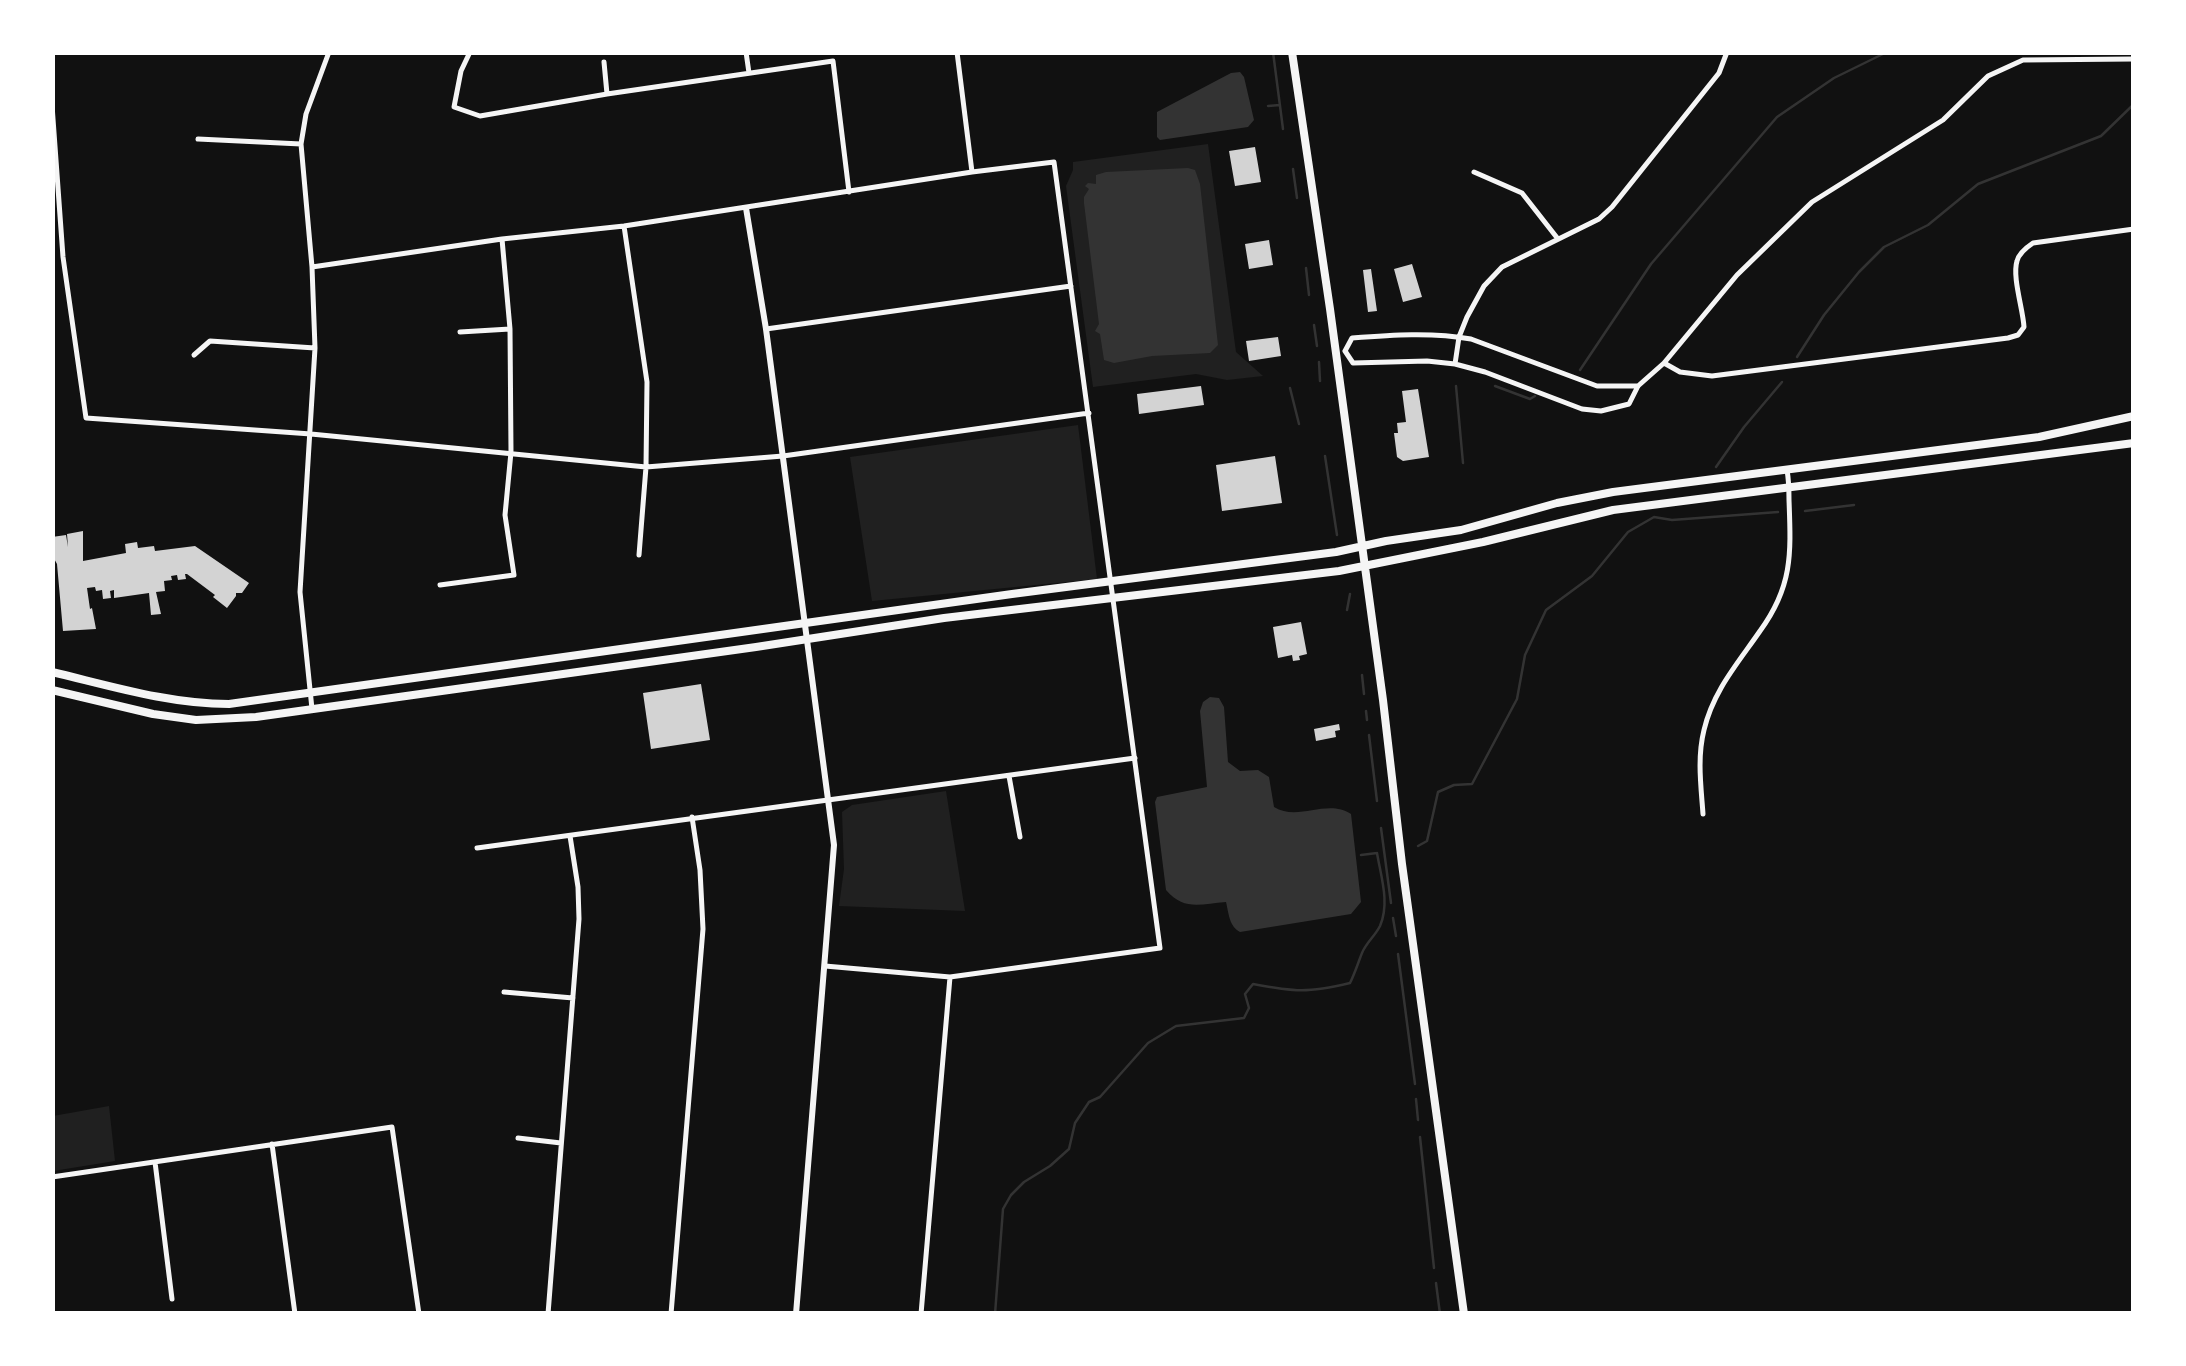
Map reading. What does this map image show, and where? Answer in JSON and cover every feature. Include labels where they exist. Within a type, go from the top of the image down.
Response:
[{"type":"main road","points":[[1292,52],[1340,351],[1402,864],[1464,1314]]},
{"type":"main road","points":[[52,672],[166,700],[229,704],[1362,547],[1461,530],[1613,492],[2039,437],[2134,416]]},
{"type":"main road","points":[[52,690],[154,714],[196,720],[239,719],[944,618],[1338,571],[1483,542],[1612,510],[2134,443]]},
{"type":"main road","points":[[1969,446],[1970,464]]},
{"type":"street","points":[[312,709],[300,592],[315,348],[301,144],[306,114],[329,52]]},
{"type":"street","points":[[470,52],[461,71],[454,107],[480,116],[833,61],[848,192]]},
{"type":"street","points":[[746,52],[749,73]]},
{"type":"street","points":[[956,52],[972,172]]},
{"type":"street","points":[[1455,364],[1460,337],[1484,286],[1502,267],[1599,219],[1612,207],[1719,73],[1727,52]]},
{"type":"street","points":[[1638,386],[1597,386],[1460,337],[1352,338],[1340,351],[1353,363],[1455,364],[1592,411],[1629,404],[1638,386],[1664,363],[1737,276],[1812,202],[1943,120],[1988,76],[2023,60],[2104,56],[2134,59]]},
{"type":"street","points":[[604,62],[607,94]]},
{"type":"street","points":[[52,105],[63,257],[86,418],[311,434],[646,467],[783,456],[1089,413]]},
{"type":"street","points":[[198,140],[301,144]]},
{"type":"street","points":[[312,267],[502,239],[624,226],[1054,162],[1160,948],[950,978],[824,966]]},
{"type":"street","points":[[1474,172],[1522,193],[1558,239]]},
{"type":"street","points":[[746,208],[766,329],[834,845],[796,1314]]},
{"type":"street","points":[[624,226],[647,382],[640,555]]},
{"type":"street","points":[[1664,363],[1680,372],[1712,376],[2008,338],[2018,335],[2024,327],[2016,272],[2017,260],[2024,250],[2034,243],[2134,229]]},
{"type":"street","points":[[440,585],[514,575],[505,514],[511,452],[510,329],[502,239]]},
{"type":"street","points":[[766,329],[1071,286]]},
{"type":"street","points":[[460,332],[510,329]]},
{"type":"street","points":[[194,356],[210,342],[315,348]]},
{"type":"street","points":[[1702,814],[1699,772],[1704,729],[1720,688],[1781,596],[1791,550],[1791,486],[1787,470]]},
{"type":"street","points":[[477,848],[1135,758]]},
{"type":"street","points":[[1009,776],[1020,837]]},
{"type":"street","points":[[671,1314],[702,929],[700,870],[692,817]]},
{"type":"street","points":[[548,1314],[579,919],[570,836]]},
{"type":"street","points":[[921,1314],[950,978]]},
{"type":"street","points":[[504,992],[573,998]]},
{"type":"street","points":[[52,1177],[392,1127],[419,1314]]},
{"type":"street","points":[[518,1138],[561,1143]]},
{"type":"street","points":[[272,1144],[295,1314]]},
{"type":"street","points":[[155,1162],[172,1299]]},
{"type":"shaded area","points":[[1240,72],[1254,120],[1248,127],[1160,140],[1157,137],[1157,112],[1231,73]]},
{"type":"shaded area","points":[[1208,144],[1236,352],[1263,376],[1227,380],[1196,374],[1093,387],[1066,186],[1073,162]]},
{"type":"shaded area","points":[[1195,170],[1200,184],[1218,345],[1210,353],[1152,356],[1114,363],[1104,360],[1100,334],[1095,331],[1099,324],[1084,203],[1089,189],[1085,186],[1096,184],[1096,175],[1106,172]]},
{"type":"shaded area","points":[[1078,425],[1097,579],[872,601],[850,457]]},
{"type":"shaded area","points":[[1210,697],[1219,698],[1224,707],[1228,762],[1240,771],[1258,770],[1269,777],[1274,807],[1293,812],[1332,808],[1351,814],[1361,902],[1351,914],[1240,932],[1232,923],[1226,902],[1186,904],[1166,890],[1155,802],[1157,797],[1207,787],[1200,711]]},
{"type":"shaded area","points":[[946,791],[965,911],[839,906],[844,869],[842,812],[852,805]]},
{"type":"shaded area","points":[[109,1106],[115,1161],[53,1171],[53,1116]]},
{"type":"building","points":[[1255,147],[1261,182],[1235,186],[1229,151]]},
{"type":"building","points":[[1269,240],[1273,265],[1249,269],[1245,244]]},
{"type":"building","points":[[1412,264],[1422,297],[1403,302],[1394,269]]},
{"type":"building","points":[[1371,269],[1377,311],[1368,312],[1363,270]]},
{"type":"building","points":[[1278,337],[1281,356],[1249,361],[1246,341]]},
{"type":"building","points":[[1201,386],[1204,405],[1139,414],[1137,394]]},
{"type":"building","points":[[1418,389],[1429,457],[1403,461],[1397,457],[1394,433],[1398,433],[1397,423],[1406,422],[1402,391]]},
{"type":"building","points":[[1275,456],[1282,503],[1222,511],[1216,465]]},
{"type":"building","points":[[83,531],[83,561],[126,553],[125,544],[137,542],[138,548],[154,546],[155,551],[195,546],[249,583],[242,593],[236,593],[227,608],[187,574],[186,579],[178,580],[177,575],[171,576],[172,580],[164,581],[165,591],[156,592],[161,614],[151,615],[149,593],[114,598],[114,590],[110,591],[111,598],[103,599],[102,590],[87,588],[96,629],[63,631],[52,537],[66,535],[68,547],[67,534]]},
{"type":"building","points":[[1301,622],[1307,654],[1293,661],[1292,655],[1278,658],[1273,627]]},
{"type":"building","points":[[701,684],[710,740],[651,749],[643,693]]},
{"type":"building","points":[[1339,724],[1336,737],[1316,741],[1314,729]]},
{"type":"waterway","points":[[1273,52],[1283,129]]},
{"type":"waterway","points":[[1580,370],[1651,264],[1777,117],[1834,78],[1887,52]]},
{"type":"waterway","points":[[1797,357],[1824,315],[1884,247],[1928,225],[1978,184],[2101,136],[2134,104]]},
{"type":"waterway","points":[[1268,106],[1280,105]]},
{"type":"waterway","points":[[1293,169],[1297,198]]},
{"type":"waterway","points":[[1306,268],[1309,295]]},
{"type":"waterway","points":[[1314,325],[1317,346]]},
{"type":"waterway","points":[[1319,362],[1320,381]]},
{"type":"waterway","points":[[1716,467],[1782,382]]},
{"type":"waterway","points":[[1456,386],[1463,463]]},
{"type":"waterway","points":[[1495,386],[1530,399],[1535,396]]},
{"type":"waterway","points":[[1290,388],[1299,424]]},
{"type":"waterway","points":[[1325,456],[1337,535]]},
{"type":"waterway","points":[[1805,511],[1854,505]]},
{"type":"waterway","points":[[1418,846],[1427,841],[1438,792],[1454,785],[1472,784],[1517,699],[1525,655],[1546,610],[1592,576],[1628,532],[1654,517],[1672,520],[1778,512]]},
{"type":"waterway","points":[[1347,610],[1350,594]]},
{"type":"waterway","points":[[1362,675],[1364,694]]},
{"type":"waterway","points":[[1366,711],[1367,720]]},
{"type":"waterway","points":[[1369,735],[1377,801]]},
{"type":"waterway","points":[[1381,828],[1391,903]]},
{"type":"waterway","points":[[1361,855],[1377,853]]},
{"type":"waterway","points":[[995,1314],[1003,1209],[1011,1195],[1069,1149],[1075,1123],[1089,1102],[1100,1097],[1148,1043],[1176,1026],[1244,1018],[1249,1008],[1245,994],[1253,984],[1302,990],[1350,983],[1383,917],[1384,890],[1377,853]]},
{"type":"waterway","points":[[1393,918],[1396,936]]},
{"type":"waterway","points":[[1398,954],[1415,1084]]},
{"type":"waterway","points":[[1416,1099],[1418,1120]]},
{"type":"waterway","points":[[1420,1137],[1434,1268]]},
{"type":"waterway","points":[[1436,1283],[1440,1314]]}]
